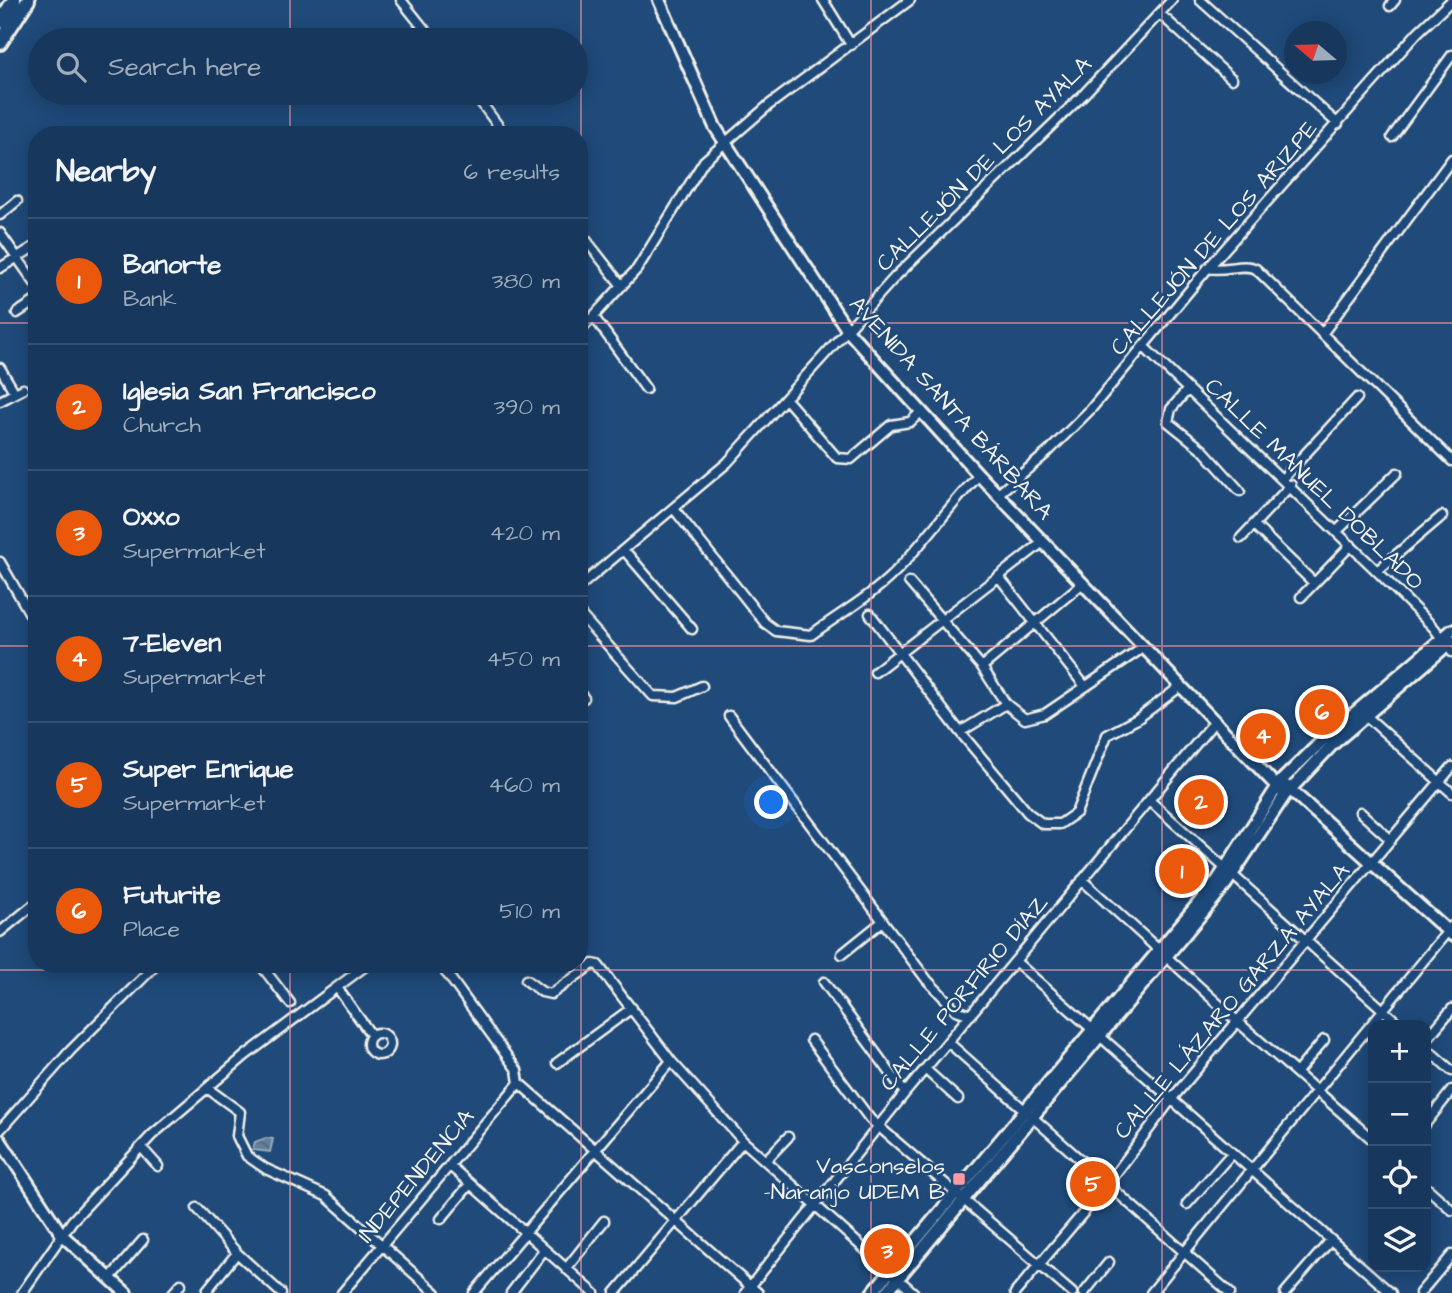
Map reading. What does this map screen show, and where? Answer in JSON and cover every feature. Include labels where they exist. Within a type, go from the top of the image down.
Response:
[{"type":"main road","points":[[0,22],[14,0]]},
{"type":"main road","points":[[0,43],[28,0]]},
{"type":"street","points":[[401,0],[423,28]]},
{"type":"street","name":"AVENIDA SANTA BÁRBARA","points":[[659,0],[706,108],[725,142],[848,331],[979,475],[1255,764],[1451,930]]},
{"type":"street","points":[[823,0],[851,45]]},
{"type":"street","points":[[588,323],[622,286],[654,244],[696,170],[725,142],[910,0]]},
{"type":"street","name":"CALLEJÓN DE LOS AYALA","points":[[588,580],[727,463],[910,261],[1083,95],[1172,0]]},
{"type":"street","points":[[1200,0],[1338,124]]},
{"type":"street","name":"CALLEJÓN DE LOS ARIZPE","points":[[998,494],[1066,435],[1144,348],[1208,268],[1418,32],[1452,0]]},
{"type":"street","points":[[1160,14],[1232,79]]},
{"type":"street","points":[[1392,137],[1452,55]]},
{"type":"street","points":[[483,105],[498,126]]},
{"type":"street","points":[[1322,334],[1452,159]]},
{"type":"street","points":[[0,215],[17,201]]},
{"type":"street","points":[[0,233],[28,272]]},
{"type":"street","points":[[588,242],[622,286]]},
{"type":"street","points":[[0,268],[28,251]]},
{"type":"street","points":[[1208,268],[1226,271],[1244,266],[1253,267],[1452,461]]},
{"type":"street","points":[[17,313],[28,305]]},
{"type":"street","points":[[594,317],[646,388]]},
{"type":"street","name":"CALLE MANUEL DOBLADO","points":[[1144,348],[1291,485],[1448,644]]},
{"type":"street","points":[[0,368],[19,391],[0,401]]},
{"type":"street","points":[[1188,389],[1171,409],[1168,422],[1208,455],[1240,491]]},
{"type":"street","points":[[1283,478],[1357,398]]},
{"type":"street","points":[[786,399],[837,458],[844,461],[851,459],[891,425],[910,422],[921,412]]},
{"type":"street","points":[[1337,531],[1397,472]]},
{"type":"street","points":[[674,509],[765,623],[776,631],[811,635],[891,576],[940,523],[949,507],[979,475]]},
{"type":"street","points":[[1241,538],[1291,485]]},
{"type":"street","points":[[1377,571],[1442,516]]},
{"type":"street","points":[[1254,525],[1314,583]]},
{"type":"street","points":[[875,672],[1043,542]]},
{"type":"street","points":[[1301,597],[1351,545]]},
{"type":"street","points":[[624,550],[692,629]]},
{"type":"street","points":[[0,562],[28,610]]},
{"type":"street","points":[[999,577],[1084,685]]},
{"type":"street","points":[[909,582],[982,667],[1006,704],[1020,717],[1034,718],[1063,702],[1084,685],[1144,647]]},
{"type":"street","points":[[982,667],[1083,583]]},
{"type":"street","points":[[870,614],[898,654],[1028,813],[1036,821],[1052,826],[1076,813],[1107,735],[1144,714],[1181,686]]},
{"type":"street","points":[[588,623],[653,696],[677,697],[702,686]]},
{"type":"street","points":[[1228,873],[1264,805],[1362,712],[1448,644],[1452,630]]},
{"type":"street","points":[[961,732],[1006,704]]},
{"type":"street","points":[[1362,712],[1452,793]]},
{"type":"street","points":[[729,716],[939,995],[956,1010],[971,1015]]},
{"type":"street","name":"CALLE PORFIRIO DÍAZ","points":[[747,1289],[905,1093],[1215,720]]},
{"type":"street","points":[[1255,764],[1263,781],[1264,805]]},
{"type":"street","name":"CALLE LÁZARO GARZA AYALA","points":[[1015,1293],[1107,1185],[1170,1101],[1452,767]]},
{"type":"street","points":[[872,1293],[893,1275],[1228,873],[1283,788]]},
{"type":"street","points":[[1149,800],[1394,1020]]},
{"type":"street","points":[[1360,812],[1391,840]]},
{"type":"street","points":[[1082,880],[1368,1136]]},
{"type":"street","points":[[0,932],[28,909]]},
{"type":"street","points":[[842,954],[883,921]]},
{"type":"street","points":[[1151,1293],[1382,1010],[1451,930]]},
{"type":"street","points":[[1016,962],[1094,1034],[1391,1293]]},
{"type":"street","points":[[588,969],[596,963],[671,1061],[743,1141],[914,1293]]},
{"type":"street","points":[[0,1130],[70,1051],[148,973]]},
{"type":"street","points":[[267,973],[290,1003]]},
{"type":"street","points":[[22,1293],[62,1235],[141,1147],[207,1088],[357,973]]},
{"type":"street","points":[[446,973],[519,1072],[519,1083],[676,1220],[747,1289],[758,1293]]},
{"type":"street","points":[[526,980],[542,992],[551,994],[581,973]]},
{"type":"street","points":[[824,982],[905,1093]]},
{"type":"street","points":[[338,989],[372,1036]]},
{"type":"street","points":[[558,1063],[632,1009]]},
{"type":"street","points":[[1431,1034],[1452,1009]]},
{"type":"street","points":[[811,1040],[870,1119],[1072,1293]]},
{"type":"street","points":[[1297,1073],[1324,1040]]},
{"type":"street","points":[[948,1042],[1026,1115],[1230,1293]]},
{"type":"street","points":[[1431,1052],[1452,1071]]},
{"type":"street","points":[[474,1293],[671,1061]]},
{"type":"street","points":[[925,1069],[958,1099]]},
{"type":"street","name":"INDEPENDENCIA","points":[[342,1293],[519,1083]]},
{"type":"street","points":[[207,1088],[240,1112],[237,1136],[247,1156],[267,1169],[326,1196],[436,1293]]},
{"type":"street","points":[[1431,1117],[1452,1090]]},
{"type":"street","points":[[766,1160],[788,1136]]},
{"type":"street","points":[[0,1139],[62,1235],[126,1293]]},
{"type":"street","points":[[615,1293],[743,1141]]},
{"type":"street","points":[[141,1147],[159,1166]]},
{"type":"street","points":[[1187,1204],[1232,1153]]},
{"type":"street","points":[[450,1166],[594,1293]]},
{"type":"street","points":[[441,1219],[470,1184]]},
{"type":"street","points":[[1431,1191],[1452,1210]]},
{"type":"street","points":[[197,1208],[237,1253],[281,1293]]},
{"type":"street","points":[[566,1269],[604,1221]]},
{"type":"street","points":[[110,1278],[143,1240]]},
{"type":"street","points":[[1285,1293],[1331,1240]]},
{"type":"street","points":[[511,1293],[544,1250]]},
{"type":"street","points":[[206,1290],[237,1253]]},
{"type":"street","points":[[1420,1293],[1452,1255]]},
{"type":"street","points":[[1084,1293],[1110,1262]]},
{"type":"street","points":[[886,1293],[893,1275]]},
{"type":"street","points":[[173,1293],[181,1284]]},
{"type":"water","points":[[266,1138],[273,1139],[270,1152],[253,1150],[255,1142]]},
{"type":"place","name":"Futurite","points":[[1322,712]]},
{"type":"place","name":"7-Eleven","points":[[1263,736]]},
{"type":"place","name":"Iglesia San Francisco","points":[[1201,802]]},
{"type":"place","name":"Banorte","points":[[1182,871]]},
{"type":"place","name":"Vasconselos -Naranjo UDEM B","points":[[959,1179]]},
{"type":"place","name":"Super Enrique","points":[[1093,1184]]},
{"type":"place","name":"Oxxo","points":[[887,1251]]}]
